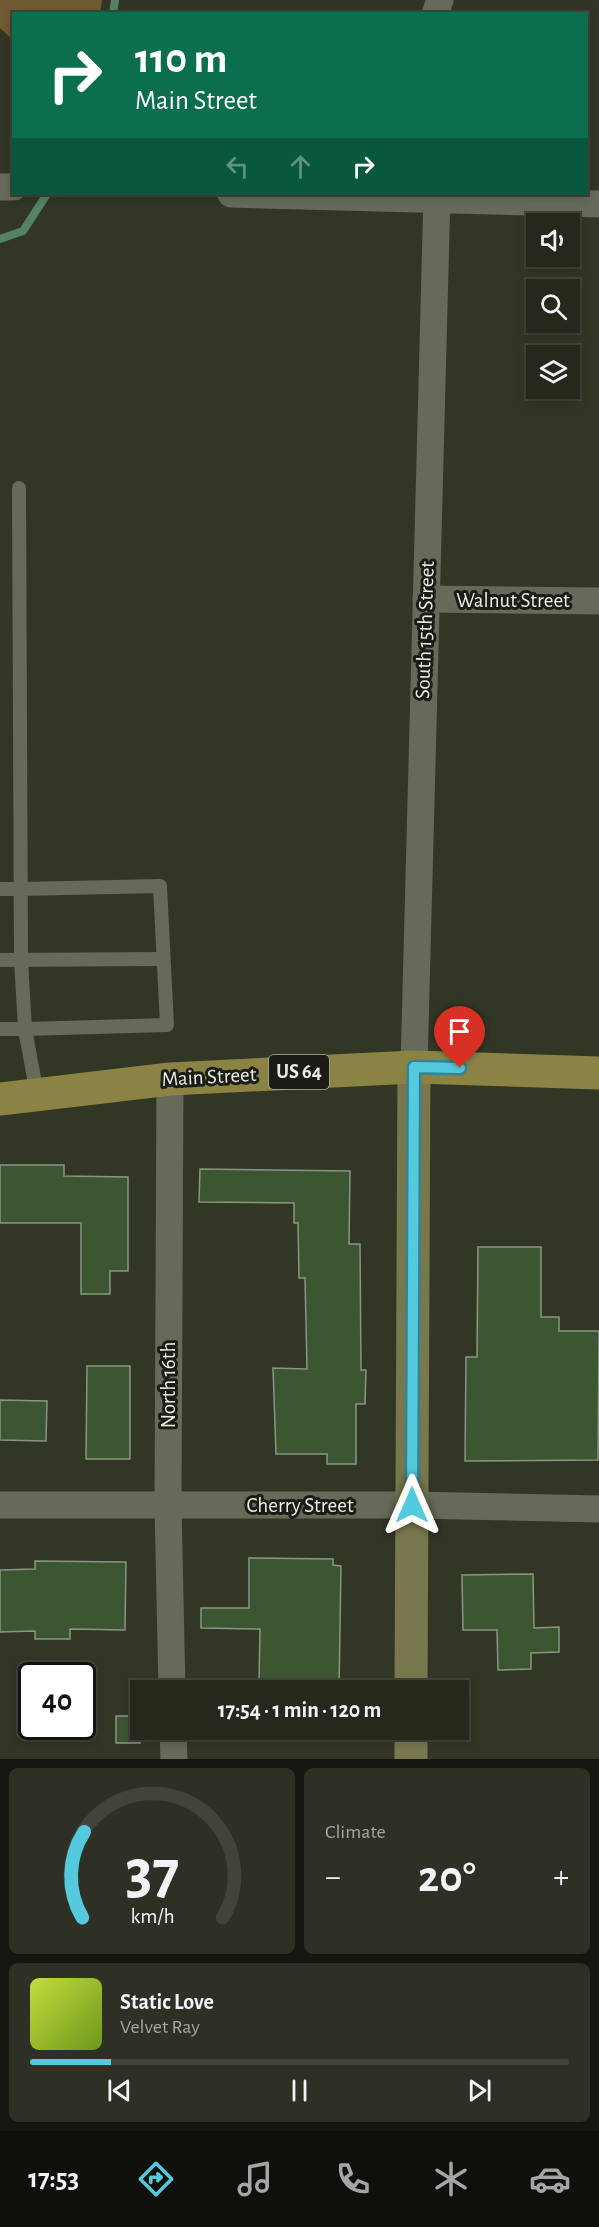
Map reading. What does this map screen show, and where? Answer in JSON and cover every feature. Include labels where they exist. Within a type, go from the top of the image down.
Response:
[{"type":"main road","name":"Main Street","points":[[0,1099],[170,1079],[414,1067],[599,1073]]},
{"type":"street","points":[[300,195],[437,197],[599,204]]},
{"type":"street","name":"South 15th Street","points":[[414,1067],[437,197]]},
{"type":"street","name":"Walnut Street","points":[[426,599],[599,600]]},
{"type":"street","points":[[411,1680],[414,1067]]},
{"type":"street","name":"North 16th","points":[[170,1079],[168,1505],[172,1680]]},
{"type":"street","name":"Cherry Street","points":[[0,1505],[412,1505],[599,1509]]},
{"type":"street","points":[[173,1740],[174,1759]]},
{"type":"street","points":[[411,1740],[411,1759]]},
{"type":"lane","points":[[19,488],[21,960],[25,1029],[37,1094]]},
{"type":"lane","points":[[0,889],[160,886],[167,1024],[0,1029]]},
{"type":"lane","points":[[0,960],[163,959]]},
{"type":"shaded area","points":[[0,0],[102,0],[100,12],[12,12],[12,39],[0,28]]},
{"type":"building","points":[[0,1165],[64,1165],[64,1176],[128,1177],[128,1271],[110,1271],[110,1294],[81,1294],[81,1223],[0,1223]]},
{"type":"building","points":[[200,1169],[350,1171],[349,1244],[360,1244],[361,1370],[366,1370],[365,1404],[356,1404],[356,1464],[327,1464],[327,1454],[276,1454],[273,1368],[307,1369],[305,1278],[299,1278],[298,1223],[294,1223],[294,1203],[199,1202]]},
{"type":"building","points":[[478,1247],[541,1247],[541,1317],[559,1317],[559,1331],[599,1331],[598,1460],[465,1461],[466,1357],[477,1357]]},
{"type":"building","points":[[87,1366],[130,1366],[130,1459],[86,1459]]},
{"type":"building","points":[[0,1400],[47,1401],[46,1441],[0,1440]]},
{"type":"building","points":[[249,1558],[333,1559],[333,1565],[341,1566],[339,1680],[259,1680],[260,1629],[201,1628],[201,1608],[249,1608]]},
{"type":"building","points":[[35,1561],[126,1562],[125,1630],[70,1629],[70,1639],[35,1639],[35,1631],[0,1632],[0,1570],[35,1569]]},
{"type":"building","points":[[533,1574],[534,1628],[559,1627],[559,1652],[531,1653],[531,1669],[498,1670],[497,1630],[463,1630],[462,1575]]},
{"type":"building","points":[[116,1716],[130,1716],[130,1740],[140,1740],[140,1743],[116,1743]]},
{"type":"waterway","points":[[113,12],[115,0]]},
{"type":"waterway","points":[[0,239],[23,231],[46,195]]},
{"type":"route","points":[[412,1505],[414,1067],[460,1068]]}]
